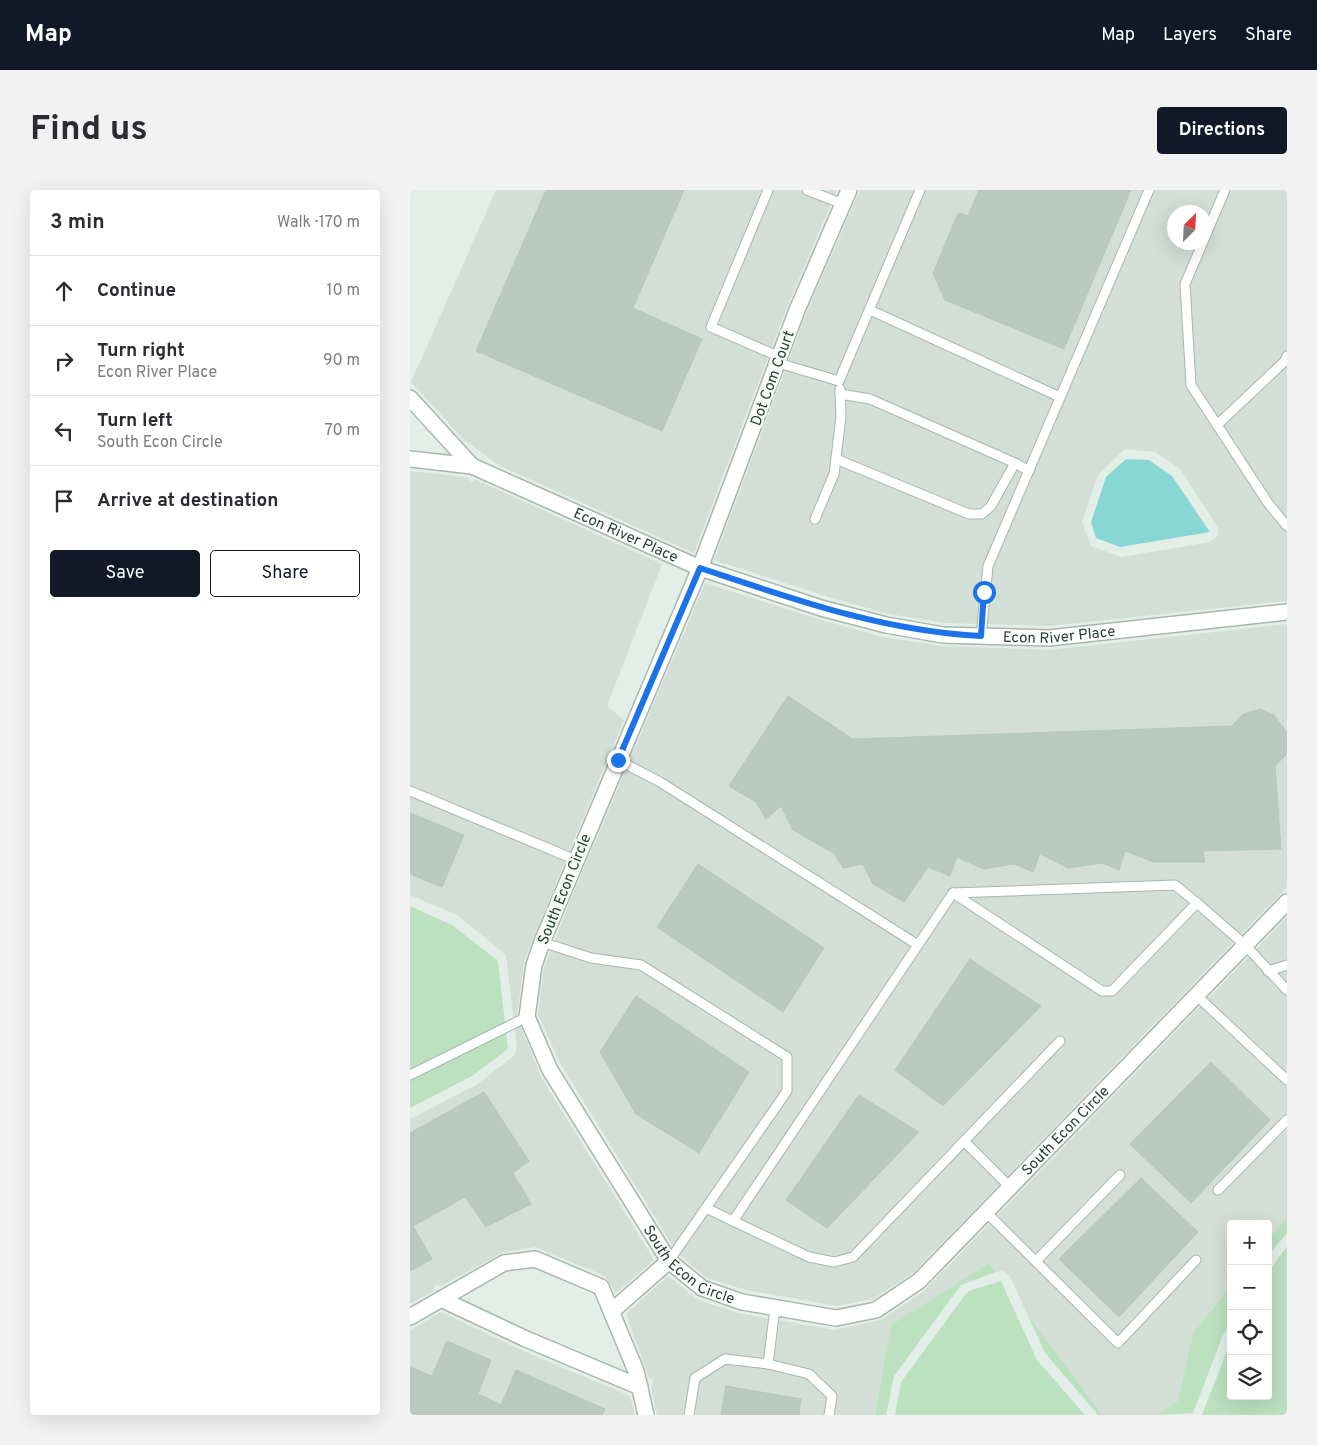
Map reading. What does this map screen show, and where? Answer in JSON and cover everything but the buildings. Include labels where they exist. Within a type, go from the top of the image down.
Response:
[{"type":"street","name":"Dot Com Court","points":[[700,568],[797,310],[846,197]]},
{"type":"street","points":[[410,398],[472,466]]},
{"type":"street","points":[[410,459],[472,466]]},
{"type":"street","name":"Econ River Place","points":[[472,466],[700,568],[821,608],[886,625],[943,634],[1049,638],[1287,612]]},
{"type":"street","name":"South Econ Circle","points":[[700,568],[542,942],[534,964],[527,1017],[550,1070],[669,1261],[702,1288],[742,1302],[836,1318],[876,1310],[919,1281],[1287,902]]},
{"type":"street","points":[[410,1317],[504,1263],[535,1259],[601,1287],[636,1371],[646,1415]]},
{"type":"street","points":[[612,1311],[669,1261]]},
{"type":"street","points":[[441,1299],[526,1339],[640,1387]]},
{"type":"lane","points":[[768,190],[712,327],[779,360],[840,381]]},
{"type":"lane","points":[[807,190],[846,197]]},
{"type":"lane","points":[[814,519],[834,474],[841,416],[840,381],[920,190]]},
{"type":"lane","points":[[981,636],[988,566],[1149,190]]},
{"type":"lane","points":[[1212,221],[1226,190]]},
{"type":"lane","points":[[1200,250],[1185,284],[1191,385],[1287,526]]},
{"type":"lane","points":[[870,310],[1060,397]]},
{"type":"lane","points":[[1218,426],[1285,361],[1287,356]]},
{"type":"lane","points":[[840,394],[870,400],[1015,463],[1029,471]]},
{"type":"lane","points":[[836,459],[969,514],[982,514],[990,506],[1015,463]]},
{"type":"lane","points":[[1277,513],[1287,512]]},
{"type":"lane","points":[[618,760],[660,782],[918,945]]},
{"type":"lane","points":[[410,791],[576,860]]},
{"type":"lane","points":[[953,893],[1175,885],[1245,945],[1287,990]]},
{"type":"lane","points":[[733,1221],[953,893]]},
{"type":"lane","points":[[953,893],[1102,992],[1112,991],[1197,903]]},
{"type":"lane","points":[[542,942],[591,958],[641,965],[787,1057],[787,1091],[669,1261]]},
{"type":"lane","points":[[1268,971],[1287,965]]},
{"type":"lane","points":[[1196,996],[1287,1080]]},
{"type":"lane","points":[[410,1075],[527,1017]]},
{"type":"lane","points":[[706,1208],[809,1257],[834,1262],[853,1257],[1060,1041]]},
{"type":"lane","points":[[1218,1190],[1287,1120]]},
{"type":"lane","points":[[964,1141],[1010,1188]]},
{"type":"lane","points":[[1036,1261],[1120,1175]]},
{"type":"lane","points":[[986,1212],[1118,1343],[1196,1260]]},
{"type":"lane","points":[[768,1364],[775,1308]]},
{"type":"lane","points":[[689,1415],[695,1378],[725,1359],[768,1364],[809,1374],[832,1396],[829,1415]]},
{"type":"shaded area","points":[[496,190],[837,190],[787,307],[694,553],[498,465],[462,438],[411,382]]},
{"type":"shaded area","points":[[860,190],[1287,190],[1287,601],[1050,626],[945,623],[889,614],[825,596],[714,560],[806,314]],"holes":[[[1125,449],[1155,452],[1180,469],[1217,526],[1219,531],[1217,537],[1210,542],[1121,557],[1091,546],[1082,522],[1098,475]]]},
{"type":"shaded area","points":[[410,471],[467,477],[472,482],[474,479],[662,564],[607,706],[624,720],[524,961],[517,1017],[541,1077],[654,1260],[616,1293],[605,1276],[535,1247],[504,1252],[441,1286],[436,1284],[433,1291],[410,1304],[410,1119],[476,1085],[514,1056],[517,1047],[506,955],[457,915],[410,895]]},
{"type":"shaded area","points":[[705,583],[818,619],[883,637],[942,646],[1049,650],[1287,624],[1287,887],[914,1272],[873,1299],[837,1306],[746,1290],[707,1278],[677,1253],[560,1063],[538,1014],[544,967]]},
{"type":"shaded area","points":[[1287,917],[1287,1217],[1272,1234],[1272,1220],[1227,1220],[1227,1291],[1193,1333],[1178,1401],[1156,1415],[1102,1415],[1027,1314],[1010,1276],[1003,1271],[996,1272],[989,1263],[891,1325],[875,1415],[657,1415],[651,1387],[654,1380],[649,1378],[626,1314],[668,1276],[698,1300],[738,1313],[834,1330],[881,1320],[924,1291]]},
{"type":"shaded area","points":[[441,1312],[521,1350],[630,1396],[635,1415],[410,1415],[410,1330]]},
{"type":"green space","points":[[410,906],[452,925],[498,961],[508,1049],[472,1076],[410,1108]]},
{"type":"green space","points":[[1287,1217],[1287,1233],[1272,1251],[1272,1234]]},
{"type":"green space","points":[[1287,1247],[1287,1415],[1202,1415],[1227,1350],[1227,1400],[1272,1400],[1272,1268]]},
{"type":"green space","points":[[989,1263],[996,1272],[961,1285],[894,1376],[886,1415],[875,1415],[891,1325]]},
{"type":"green space","points":[[1001,1281],[1037,1360],[1085,1415],[895,1415],[901,1382],[968,1291]]},
{"type":"green space","points":[[1227,1291],[1227,1328],[1193,1413],[1156,1415],[1178,1401],[1193,1333]]},
{"type":"green space","points":[[1027,1314],[1102,1415],[1098,1415],[1045,1353]]},
{"type":"water","points":[[1126,459],[1149,460],[1172,476],[1210,532],[1120,547],[1096,538],[1091,522],[1106,477]]},
{"type":"route","points":[[618,760],[700,568],[821,608],[886,625],[943,634],[981,636],[984,592]]}]
